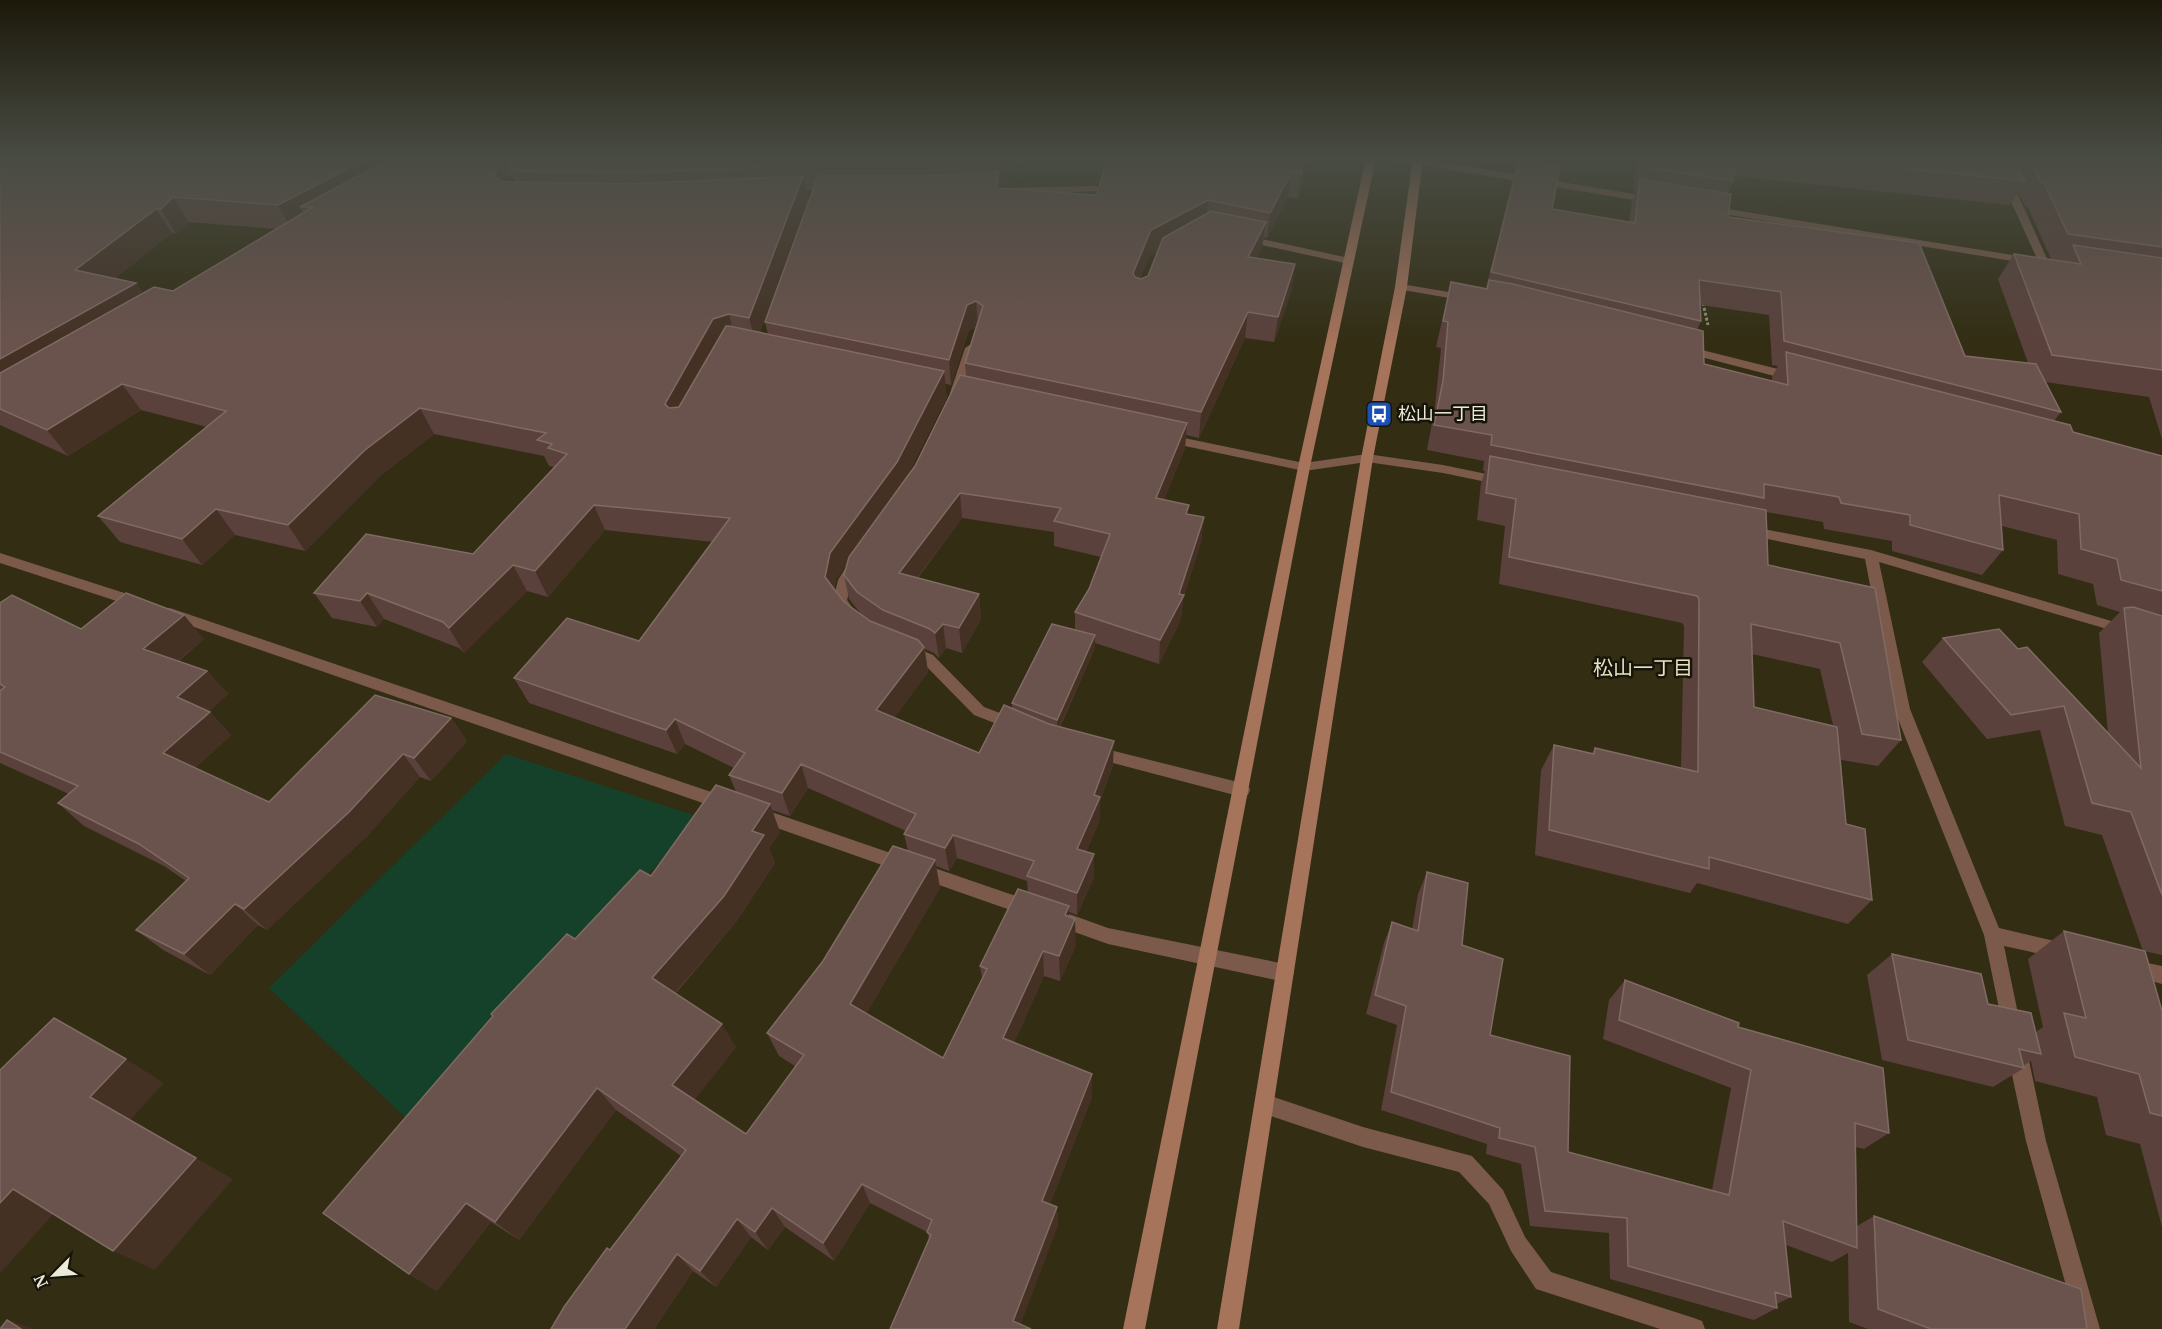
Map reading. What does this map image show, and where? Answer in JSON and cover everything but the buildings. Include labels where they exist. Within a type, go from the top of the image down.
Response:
[{"type":"street","points":[[1134,1329],[1304,467],[1357,220]]},
{"type":"street","points":[[1228,1329],[1367,458],[1401,287],[1410,220]]},
{"type":"street","points":[[1773,220],[2055,265]]},
{"type":"street","points":[[2024,220],[2043,263]]},
{"type":"street","points":[[1228,235],[1348,261]]},
{"type":"street","points":[[1401,287],[1482,300]]},
{"type":"street","points":[[955,395],[977,331]]},
{"type":"street","points":[[1668,345],[1805,380]]},
{"type":"street","points":[[1149,434],[1304,467],[1367,458],[1443,469],[1512,483]]},
{"type":"street","points":[[1732,527],[1871,555],[2146,635],[2162,642]]},
{"type":"street","points":[[856,622],[840,601],[845,580],[864,553]]},
{"type":"street","points":[[1871,555],[1902,709],[1993,934],[2036,1141],[2089,1329]]},
{"type":"street","points":[[0,558],[291,653],[1108,936],[1285,973]]},
{"type":"street","points":[[891,644],[928,659],[979,711],[1030,731]]},
{"type":"street","points":[[1084,749],[1242,790]]},
{"type":"street","points":[[1993,934],[2076,954]]},
{"type":"street","points":[[2119,964],[2162,975]]},
{"type":"street","points":[[1265,1104],[1363,1137],[1465,1163],[1496,1197],[1518,1244],[1544,1281],[1694,1329]]},
{"type":"green space","points":[[506,754],[703,818],[408,1120],[269,988]]},
{"type":"place","name":"松山一丁目","points":[[1379,414]]},
{"type":"district","name":"松山一丁目","points":[[1643,668]]}]
